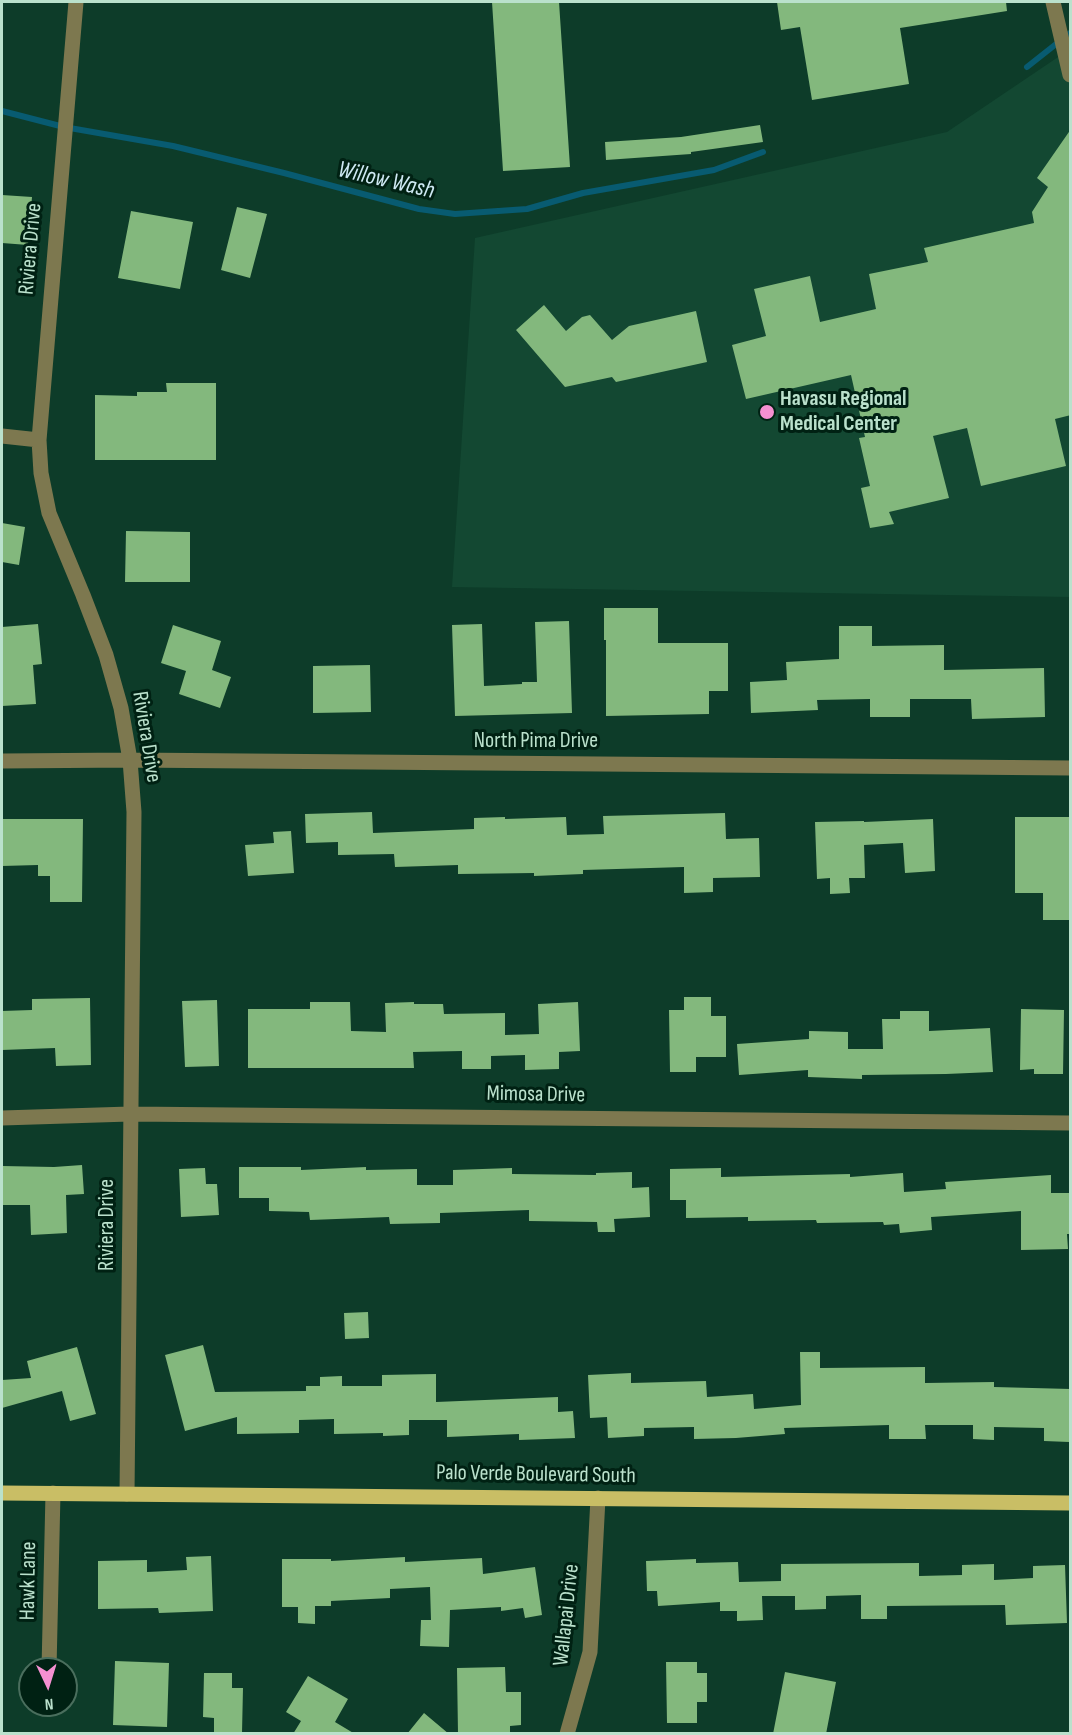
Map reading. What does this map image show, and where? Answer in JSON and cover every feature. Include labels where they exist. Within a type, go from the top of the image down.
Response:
[{"type":"main road","name":"Palo Verde Boulevard South","points":[[2,1493],[1071,1503]]},
{"type":"street","name":"Riviera Drive","points":[[76,2],[39,440],[41,473],[49,513],[106,655],[121,708],[130,760],[134,812],[127,1494]]},
{"type":"street","points":[[1053,2],[1071,75]]},
{"type":"street","points":[[2,436],[39,440]]},
{"type":"street","name":"North Pima Drive","points":[[2,761],[130,760],[1071,768]]},
{"type":"street","name":"Mimosa Drive","points":[[2,1118],[130,1114],[1071,1123]]},
{"type":"street","name":"Hawk Lane","points":[[50,1657],[53,1493]]},
{"type":"street","name":"Wallapai Drive","points":[[567,1734],[590,1652],[598,1498]]},
{"type":"shaded area","name":"Havasu Regional Medical Center","points":[[1070,49],[1070,597],[452,587],[475,238],[947,132]]},
{"type":"building","points":[[492,2],[559,2],[570,167],[503,171]]},
{"type":"building","points":[[777,2],[1006,2],[1007,11],[900,28],[909,84],[812,100],[800,27],[781,30]]},
{"type":"building","points":[[760,125],[763,142],[691,152],[691,154],[606,160],[605,142],[681,137]]},
{"type":"building","points":[[1071,129],[1071,415],[1055,419],[1066,466],[981,486],[967,428],[933,436],[949,498],[889,512],[894,524],[870,528],[861,488],[870,486],[859,438],[865,437],[851,375],[746,399],[732,345],[766,336],[754,289],[810,276],[820,322],[876,309],[869,274],[928,262],[924,248],[1034,223],[1032,212],[1048,187],[1037,178]]},
{"type":"building","points":[[2,195],[32,197],[28,245],[2,243]]},
{"type":"building","points":[[237,207],[267,214],[250,278],[221,270]]},
{"type":"building","points":[[131,211],[193,222],[180,289],[118,278]]},
{"type":"building","points":[[544,305],[566,331],[582,317],[590,315],[612,340],[629,326],[696,311],[707,362],[616,382],[612,377],[565,387],[516,330]]},
{"type":"building","points":[[166,383],[216,383],[216,460],[95,460],[95,395],[137,396],[137,392],[167,392]]},
{"type":"building","points":[[2,523],[25,527],[19,565],[2,562]]},
{"type":"building","points":[[126,531],[190,532],[190,582],[125,582]]},
{"type":"building","points":[[604,608],[658,608],[658,643],[728,643],[728,691],[709,691],[709,714],[606,716]]},
{"type":"building","points":[[569,621],[572,713],[455,716],[452,625],[482,624],[484,686],[537,682],[535,622]]},
{"type":"building","points":[[38,624],[42,664],[33,665],[36,704],[2,706],[2,627]]},
{"type":"building","points":[[173,625],[221,641],[212,670],[231,677],[220,708],[179,694],[186,671],[161,663]]},
{"type":"building","points":[[839,626],[872,626],[872,646],[944,645],[944,670],[1044,668],[1045,717],[972,719],[971,699],[910,699],[910,717],[870,717],[870,699],[817,700],[818,710],[751,713],[750,682],[787,680],[786,662],[839,659]]},
{"type":"building","points":[[370,665],[371,712],[313,713],[313,666]]},
{"type":"building","points":[[372,812],[373,833],[474,829],[474,818],[566,817],[567,835],[604,834],[603,816],[725,813],[726,839],[759,838],[760,877],[713,878],[713,892],[684,893],[684,867],[583,870],[583,874],[534,876],[534,873],[458,874],[458,865],[395,867],[394,854],[338,855],[338,842],[306,843],[305,814]]},
{"type":"building","points":[[1015,817],[1071,817],[1071,920],[1043,920],[1043,893],[1015,893]]},
{"type":"building","points":[[2,819],[83,819],[82,902],[50,902],[50,876],[38,876],[38,865],[2,866]]},
{"type":"building","points":[[933,819],[935,871],[905,873],[903,843],[864,845],[865,878],[849,878],[850,893],[830,894],[830,878],[817,879],[815,822]]},
{"type":"building","points":[[291,831],[294,873],[248,876],[245,845],[274,843],[273,832]]},
{"type":"building","points":[[684,997],[711,997],[711,1016],[726,1016],[726,1057],[696,1057],[696,1072],[670,1072],[669,1010],[684,1010]]},
{"type":"building","points":[[90,998],[91,1065],[56,1066],[55,1048],[2,1050],[2,1011],[32,1010],[32,999]]},
{"type":"building","points":[[217,1000],[219,1066],[185,1067],[182,1001]]},
{"type":"building","points":[[310,1002],[350,1002],[351,1031],[386,1032],[385,1003],[414,1002],[414,1004],[443,1004],[444,1014],[505,1013],[505,1035],[539,1034],[538,1004],[578,1002],[580,1051],[559,1052],[559,1069],[525,1070],[525,1055],[491,1056],[491,1069],[462,1069],[462,1051],[413,1052],[414,1068],[248,1068],[248,1009],[310,1009]]},
{"type":"building","points":[[1021,1009],[1064,1010],[1063,1074],[1034,1074],[1034,1069],[1020,1070]]},
{"type":"building","points":[[900,1011],[929,1011],[929,1031],[990,1028],[993,1072],[862,1075],[862,1079],[808,1077],[808,1070],[739,1075],[737,1044],[809,1039],[809,1031],[848,1032],[848,1049],[883,1049],[882,1019],[900,1019]]},
{"type":"building","points":[[82,1165],[84,1194],[66,1195],[67,1233],[31,1235],[30,1205],[2,1205],[2,1166]]},
{"type":"building","points":[[239,1167],[301,1167],[301,1170],[366,1167],[366,1170],[417,1169],[417,1185],[453,1185],[453,1170],[512,1168],[512,1174],[596,1175],[596,1173],[632,1172],[632,1188],[649,1187],[650,1217],[614,1219],[615,1232],[598,1232],[597,1222],[529,1221],[529,1210],[440,1213],[440,1223],[390,1224],[389,1217],[310,1220],[309,1212],[269,1211],[269,1198],[239,1198]]},
{"type":"building","points":[[205,1168],[206,1184],[217,1184],[219,1215],[181,1217],[179,1169]]},
{"type":"building","points":[[721,1168],[721,1177],[850,1174],[850,1177],[903,1173],[904,1192],[946,1189],[945,1182],[1051,1175],[1051,1193],[1069,1193],[1071,1234],[1067,1234],[1068,1249],[1021,1250],[1021,1211],[931,1217],[932,1230],[900,1233],[899,1224],[884,1225],[883,1222],[817,1223],[816,1220],[748,1221],[748,1217],[686,1218],[686,1200],[670,1200],[670,1169]]},
{"type":"building","points":[[368,1312],[369,1338],[345,1339],[344,1313]]},
{"type":"building","points":[[203,1345],[215,1392],[306,1391],[306,1386],[320,1386],[320,1377],[342,1376],[342,1386],[382,1386],[382,1375],[436,1374],[436,1402],[558,1397],[558,1412],[573,1411],[575,1438],[519,1440],[519,1434],[447,1437],[447,1420],[409,1420],[409,1435],[334,1434],[334,1419],[299,1420],[299,1433],[237,1434],[237,1417],[185,1431],[165,1355]]},
{"type":"building","points":[[77,1347],[96,1414],[70,1421],[62,1391],[2,1408],[2,1380],[31,1378],[27,1361]]},
{"type":"building","points":[[800,1352],[820,1352],[820,1368],[925,1367],[925,1383],[994,1382],[994,1387],[1071,1389],[1069,1442],[1044,1441],[1044,1428],[994,1427],[994,1440],[973,1439],[973,1425],[925,1425],[926,1439],[889,1439],[889,1425],[784,1428],[785,1434],[694,1439],[694,1427],[644,1428],[644,1436],[608,1438],[607,1417],[590,1418],[588,1375],[631,1373],[631,1383],[706,1381],[707,1397],[753,1394],[754,1409],[801,1405]]},
{"type":"building","points":[[211,1556],[213,1611],[159,1613],[158,1608],[98,1609],[98,1561],[147,1560],[147,1572],[187,1570],[186,1557]]},
{"type":"building","points":[[405,1557],[405,1562],[482,1558],[483,1574],[535,1567],[542,1615],[525,1618],[523,1608],[501,1611],[501,1607],[450,1610],[449,1647],[420,1646],[421,1620],[431,1620],[430,1587],[390,1589],[390,1598],[331,1601],[331,1606],[315,1606],[315,1624],[298,1623],[298,1607],[282,1607],[282,1559],[331,1559],[331,1561]]},
{"type":"building","points":[[696,1559],[696,1563],[738,1562],[739,1582],[781,1581],[781,1564],[919,1563],[919,1576],[962,1575],[962,1565],[994,1564],[994,1580],[1033,1578],[1033,1566],[1065,1565],[1067,1623],[1006,1625],[1005,1605],[887,1606],[887,1619],[861,1619],[861,1595],[826,1596],[826,1609],[795,1610],[795,1596],[762,1596],[763,1620],[737,1621],[737,1611],[720,1611],[720,1602],[658,1606],[657,1591],[647,1591],[646,1561]]},
{"type":"building","points":[[115,1661],[169,1663],[167,1727],[113,1725]]},
{"type":"building","points":[[666,1662],[697,1662],[697,1673],[707,1673],[707,1702],[697,1702],[697,1723],[667,1723]]},
{"type":"building","points":[[505,1667],[506,1692],[521,1692],[521,1725],[510,1726],[510,1734],[458,1734],[457,1668]]},
{"type":"building","points":[[785,1672],[836,1682],[826,1734],[773,1734]]},
{"type":"building","points":[[204,1673],[232,1673],[232,1688],[243,1688],[242,1733],[214,1733],[214,1718],[203,1717]]},
{"type":"building","points":[[308,1676],[348,1699],[335,1722],[355,1734],[293,1734],[301,1721],[286,1712]]},
{"type":"building","points":[[424,1713],[449,1734],[407,1734]]},
{"type":"waterway","name":"Willow Wash","points":[[1027,67],[1070,33]]},
{"type":"waterway","name":"Willow Wash","points":[[2,111],[64,127],[173,146],[419,209],[455,214],[527,209],[583,193],[714,170],[763,152]]},
{"type":"place","name":"Havasu Regional Medical Center","points":[[767,412]]}]
